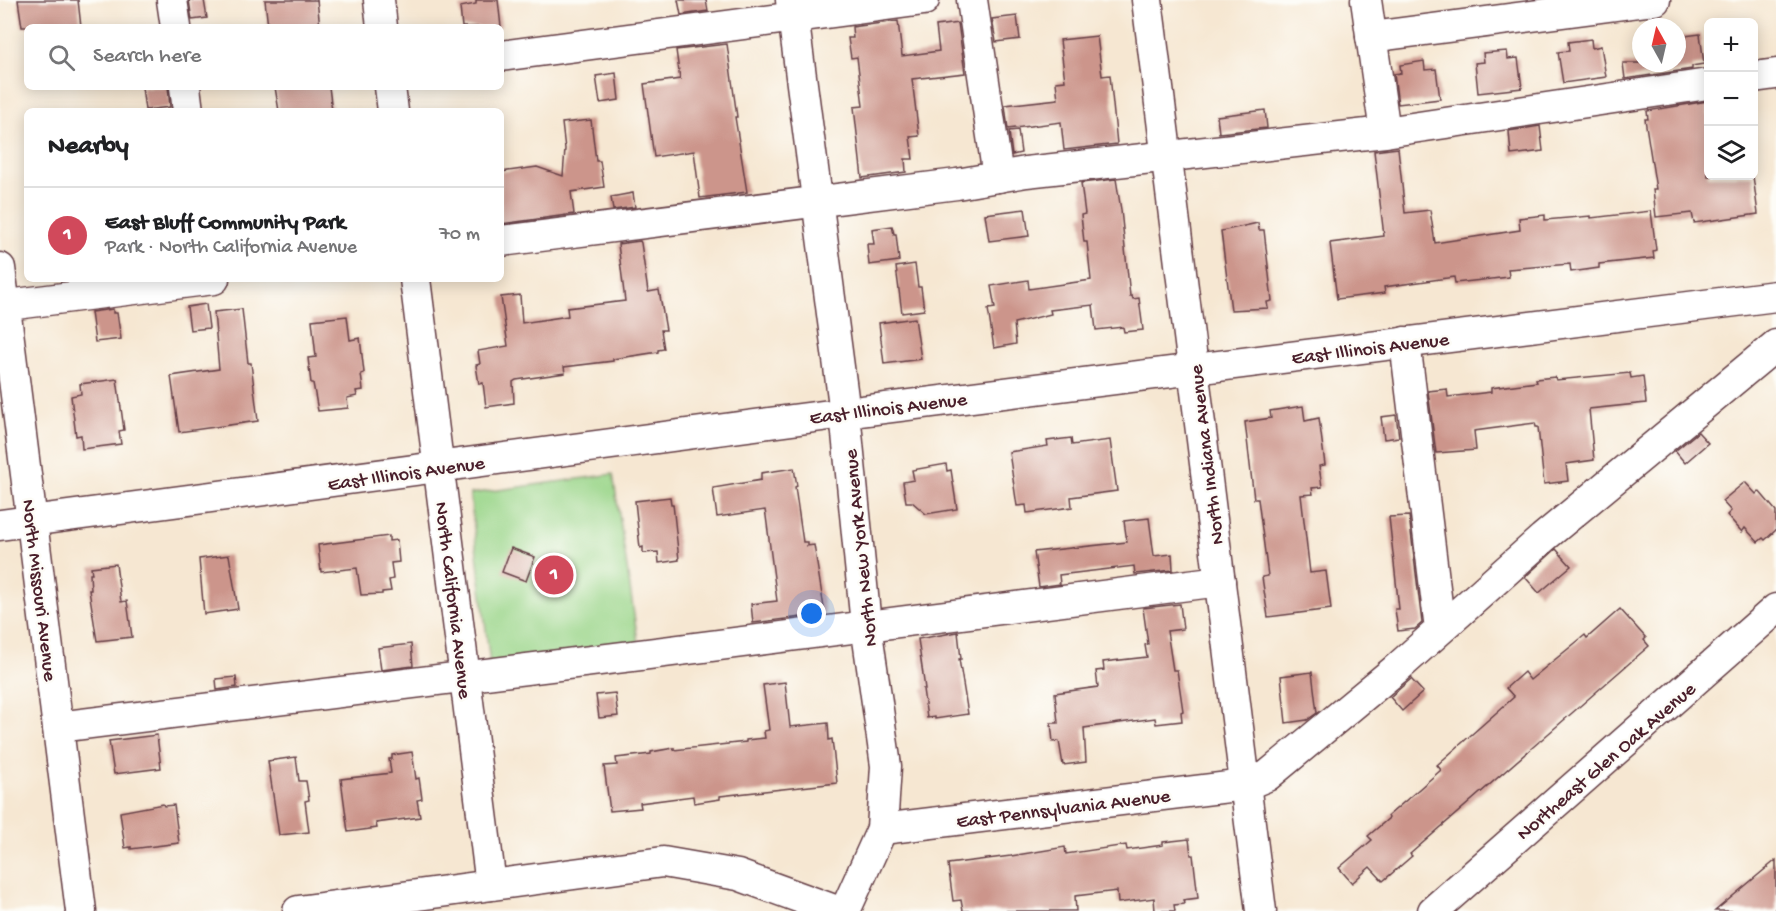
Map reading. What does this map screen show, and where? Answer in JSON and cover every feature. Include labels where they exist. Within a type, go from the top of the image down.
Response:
[{"type":"street","points":[[172,0],[176,24]]},
{"type":"street","points":[[379,0],[382,24]]},
{"type":"street","points":[[504,56],[793,9],[924,0]]},
{"type":"street","points":[[972,0],[998,177]]},
{"type":"street","name":"North Indiana Avenue","points":[[1148,0],[1261,911]]},
{"type":"street","points":[[1366,0],[1385,132]]},
{"type":"street","points":[[1371,37],[1655,0]]},
{"type":"street","name":"North New York Avenue","points":[[793,9],[845,413],[866,625],[886,766],[882,829],[845,911]]},
{"type":"street","points":[[1758,76],[1776,74]]},
{"type":"street","points":[[504,241],[1167,156],[1385,132],[1704,85]]},
{"type":"street","points":[[185,90],[188,108]]},
{"type":"street","points":[[390,90],[393,108]]},
{"type":"street","name":"North Missouri Avenue","points":[[0,268],[2,306],[33,521],[81,911]]},
{"type":"street","points":[[2,306],[190,282]]},
{"type":"street","name":"North California Avenue","points":[[415,282],[491,885]]},
{"type":"street","name":"East Illinois Avenue","points":[[0,525],[845,413],[1776,296]]},
{"type":"street","points":[[1405,342],[1440,629]]},
{"type":"street","name":"East Pennsylvania Avenue","points":[[882,829],[1245,784],[1267,777],[1543,538],[1776,345]]},
{"type":"street","points":[[58,727],[1220,581]]},
{"type":"street","name":"Northeast Glen Oak Avenue","points":[[1433,911],[1776,609]]},
{"type":"street","points":[[298,911],[663,862],[738,875],[837,911]]},
{"type":"green space","points":[[613,474],[640,655],[491,673],[470,494]]},
{"type":"building","points":[[18,0],[78,0],[81,24],[24,24],[22,27]]},
{"type":"building","points":[[189,0],[204,0],[207,18],[192,20]]},
{"type":"building","points":[[265,0],[317,0],[320,24],[268,24]]},
{"type":"building","points":[[476,0],[498,0],[501,24],[462,24],[460,7],[476,4]]},
{"type":"building","points":[[678,0],[706,0],[708,11],[681,15]]},
{"type":"building","points":[[1017,16],[1020,39],[996,42],[992,19]]},
{"type":"building","points":[[898,21],[902,56],[939,51],[936,26],[958,23],[965,73],[912,79],[919,136],[910,137],[913,159],[905,159],[906,172],[862,178],[854,107],[863,106],[857,57],[851,58],[848,38],[853,38],[852,27]]},
{"type":"building","points":[[1700,34],[1704,64],[1692,66],[1692,69],[1686,70],[1686,36]]},
{"type":"building","points":[[1097,36],[1102,76],[1110,75],[1117,144],[1064,150],[1061,122],[1008,129],[1005,105],[1058,99],[1056,82],[1065,81],[1060,40]]},
{"type":"building","points":[[1591,39],[1592,48],[1601,46],[1606,77],[1563,83],[1558,52],[1569,51],[1568,42]]},
{"type":"building","points":[[727,44],[737,117],[735,117],[747,192],[700,198],[694,151],[654,157],[644,84],[680,79],[676,50]]},
{"type":"building","points":[[1507,51],[1508,59],[1518,58],[1522,88],[1478,93],[1475,63],[1484,62],[1483,53]]},
{"type":"building","points":[[1424,61],[1425,70],[1436,69],[1440,99],[1398,104],[1394,74],[1401,73],[1400,65]]},
{"type":"building","points":[[1623,63],[1632,63],[1632,72],[1672,72],[1625,79]]},
{"type":"building","points":[[616,73],[619,100],[600,103],[596,76]]},
{"type":"building","points":[[142,90],[168,90],[170,107],[145,108]]},
{"type":"building","points":[[276,90],[329,90],[332,108],[278,108]]},
{"type":"building","points":[[1704,102],[1704,180],[1754,180],[1758,214],[1694,223],[1692,213],[1656,217],[1653,189],[1656,189],[1645,119],[1648,119],[1647,111]]},
{"type":"building","points":[[1265,110],[1267,128],[1219,133],[1217,116]]},
{"type":"building","points":[[591,120],[596,161],[600,161],[604,187],[571,192],[574,214],[504,224],[504,172],[537,167],[563,176],[565,149],[562,123]]},
{"type":"building","points":[[1540,126],[1543,151],[1511,155],[1509,131]]},
{"type":"building","points":[[1018,130],[1021,153],[1012,155],[1009,131]]},
{"type":"building","points":[[1398,148],[1405,213],[1430,210],[1435,243],[1520,230],[1519,218],[1545,215],[1545,220],[1591,216],[1591,218],[1651,211],[1656,250],[1653,251],[1654,258],[1599,264],[1599,268],[1571,272],[1570,264],[1508,269],[1509,277],[1455,283],[1454,277],[1384,287],[1385,293],[1337,299],[1330,243],[1384,236],[1374,151]]},
{"type":"building","points":[[1116,179],[1130,296],[1133,299],[1139,298],[1143,330],[1124,332],[1123,327],[1096,330],[1093,305],[1050,310],[1051,314],[1014,323],[1016,344],[994,348],[988,309],[995,308],[991,286],[1028,280],[1029,289],[1091,280],[1087,242],[1084,242],[1081,215],[1085,214],[1081,183]]},
{"type":"building","points":[[633,193],[635,207],[613,210],[611,197]]},
{"type":"building","points":[[1025,209],[1029,236],[989,241],[985,214]]},
{"type":"building","points":[[1258,223],[1259,230],[1264,230],[1272,301],[1267,302],[1268,308],[1231,310],[1221,231]]},
{"type":"building","points":[[892,226],[896,234],[899,261],[869,265],[867,244],[874,244],[872,229]]},
{"type":"building","points":[[640,241],[648,292],[659,290],[666,330],[661,330],[664,349],[613,359],[613,361],[564,367],[565,373],[516,380],[513,382],[514,403],[486,407],[483,383],[479,384],[476,365],[480,364],[478,351],[508,346],[501,297],[520,295],[522,323],[568,316],[567,308],[625,301],[618,244]]},
{"type":"building","points":[[915,264],[924,310],[902,313],[896,267]]},
{"type":"building","points":[[206,304],[209,328],[190,330],[187,307]]},
{"type":"building","points":[[113,309],[113,313],[117,313],[121,339],[95,342],[91,312]]},
{"type":"building","points":[[242,309],[258,421],[179,432],[171,376],[219,369],[214,312]]},
{"type":"building","points":[[347,316],[350,340],[360,338],[364,373],[361,374],[363,390],[356,391],[357,396],[347,398],[348,408],[318,411],[308,358],[316,357],[312,320]]},
{"type":"building","points":[[915,318],[921,359],[884,364],[879,323]]},
{"type":"building","points":[[1630,373],[1631,378],[1643,376],[1646,403],[1589,409],[1594,460],[1566,464],[1568,481],[1544,484],[1538,427],[1535,423],[1474,431],[1476,450],[1436,453],[1428,391],[1447,389],[1448,397],[1491,392],[1491,388],[1537,382],[1536,379],[1555,377],[1556,380]]},
{"type":"building","points":[[117,379],[124,430],[119,431],[121,444],[82,449],[81,435],[76,436],[71,396],[81,394],[80,384]]},
{"type":"building","points":[[1303,406],[1305,421],[1319,418],[1325,465],[1319,466],[1322,487],[1312,488],[1313,494],[1301,495],[1310,573],[1326,571],[1331,609],[1268,617],[1262,577],[1268,576],[1258,499],[1254,499],[1245,422],[1271,418],[1270,411]]},
{"type":"building","points":[[1396,415],[1399,437],[1384,439],[1381,417]]},
{"type":"building","points":[[1698,432],[1708,443],[1685,463],[1675,451]]},
{"type":"building","points":[[1071,438],[1072,445],[1110,440],[1117,491],[1071,497],[1072,507],[1027,513],[1026,505],[1017,506],[1009,452],[1048,446],[1047,441]]},
{"type":"building","points":[[946,464],[947,471],[951,470],[957,509],[926,514],[912,502],[906,502],[903,482],[914,480],[912,470]]},
{"type":"building","points":[[794,468],[803,542],[807,542],[807,546],[814,545],[825,614],[753,623],[751,604],[777,601],[765,510],[717,517],[713,488],[761,480],[761,473]]},
{"type":"building","points":[[1745,482],[1756,494],[1759,491],[1776,511],[1776,530],[1765,540],[1763,538],[1758,542],[1745,528],[1742,532],[1727,515],[1731,511],[1722,501]]},
{"type":"building","points":[[670,497],[671,504],[673,504],[679,560],[659,563],[658,552],[643,553],[643,547],[640,548],[635,501]]},
{"type":"building","points":[[1409,516],[1422,623],[1415,629],[1398,631],[1395,609],[1399,609],[1389,517]]},
{"type":"building","points":[[1149,518],[1154,556],[1172,554],[1173,570],[1135,574],[1134,566],[1059,575],[1060,584],[1039,587],[1034,552],[1127,542],[1124,521]]},
{"type":"building","points":[[389,536],[389,541],[397,540],[399,562],[391,563],[393,579],[389,580],[391,591],[361,595],[357,568],[321,572],[318,545]]},
{"type":"building","points":[[511,548],[535,557],[526,581],[502,572]]},
{"type":"building","points":[[1556,549],[1571,566],[1539,593],[1525,577]]},
{"type":"building","points":[[229,555],[238,609],[204,614],[199,559]]},
{"type":"building","points":[[116,564],[121,602],[127,601],[132,637],[97,641],[89,590],[91,590],[91,567]]},
{"type":"building","points":[[1180,604],[1183,629],[1167,631],[1173,670],[1177,670],[1183,711],[1181,712],[1182,721],[1156,724],[1155,718],[1084,728],[1086,762],[1063,765],[1059,741],[1053,742],[1051,723],[1058,723],[1055,693],[1098,687],[1096,671],[1104,670],[1103,662],[1147,657],[1145,645],[1148,644],[1143,608]]},
{"type":"building","points":[[1620,609],[1646,638],[1644,640],[1649,646],[1410,854],[1412,856],[1383,881],[1370,867],[1352,883],[1339,868],[1372,840],[1368,836],[1389,818],[1388,816],[1441,770],[1437,765],[1514,697],[1506,688],[1524,672],[1530,680],[1585,635],[1587,638]]},
{"type":"building","points":[[958,632],[961,659],[959,659],[968,714],[927,718],[918,639]]},
{"type":"building","points":[[411,644],[413,666],[381,670],[378,648]]},
{"type":"building","points":[[1312,672],[1317,713],[1307,720],[1286,723],[1281,676]]},
{"type":"building","points":[[236,677],[237,687],[217,690],[216,679]]},
{"type":"building","points":[[1411,679],[1423,692],[1402,711],[1390,697]]},
{"type":"building","points":[[785,682],[790,727],[828,723],[837,783],[720,796],[720,799],[694,803],[693,796],[640,803],[641,808],[610,811],[604,766],[617,765],[616,758],[651,754],[651,752],[674,748],[674,750],[765,738],[764,731],[769,730],[763,685]]},
{"type":"building","points":[[615,693],[618,716],[599,718],[596,695]]},
{"type":"building","points":[[157,735],[161,768],[114,774],[109,741]]},
{"type":"building","points":[[412,752],[422,799],[417,800],[420,817],[376,823],[377,828],[348,832],[341,779],[391,773],[389,759],[392,759],[392,755]]},
{"type":"building","points":[[296,757],[299,781],[306,781],[309,800],[305,801],[309,832],[279,835],[268,761]]},
{"type":"building","points":[[163,804],[164,806],[174,805],[179,843],[125,848],[120,812]]},
{"type":"building","points":[[1189,839],[1198,898],[1183,900],[1184,904],[1174,905],[1175,911],[1155,911],[1154,898],[1118,903],[1117,891],[1075,896],[1076,911],[963,911],[961,900],[953,901],[948,864],[1065,847],[1066,854],[1126,845],[1127,850]]},
{"type":"building","points":[[1776,860],[1776,911],[1715,911]]},
{"type":"place","name":"East Bluff Community Park","points":[[554,575]]}]
